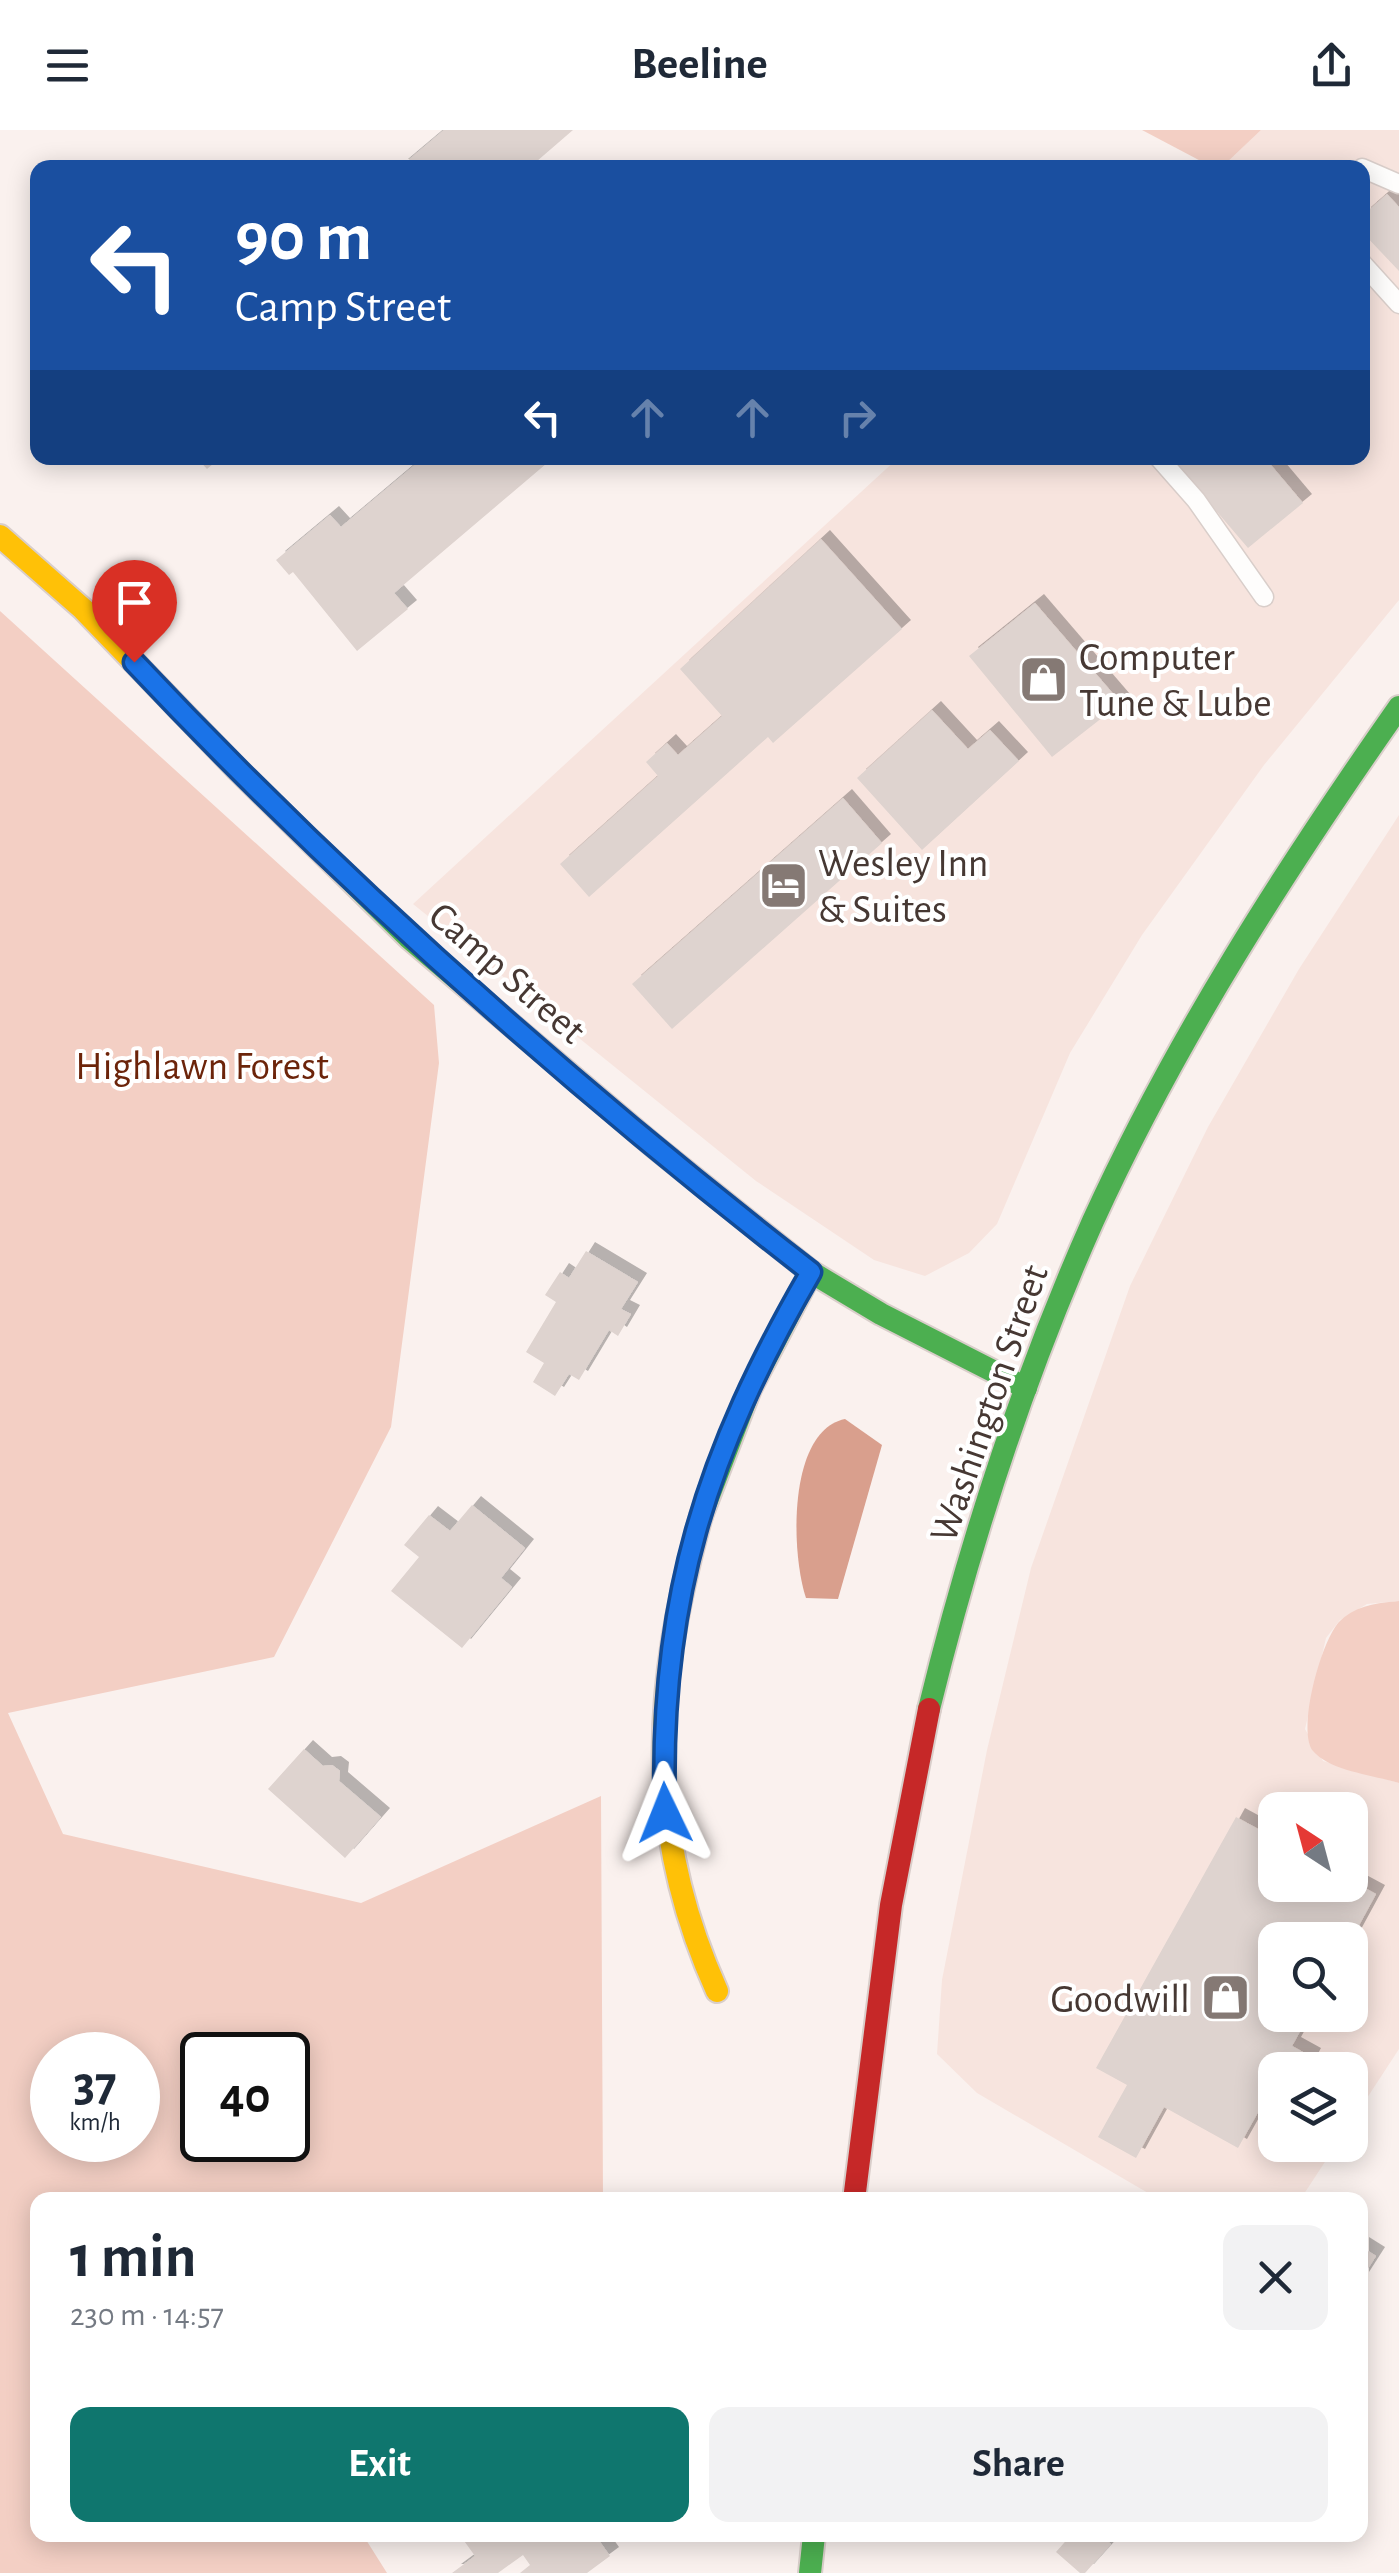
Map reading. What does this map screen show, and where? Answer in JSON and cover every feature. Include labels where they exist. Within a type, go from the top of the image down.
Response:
[{"type":"main road","name":"Camp Street","points":[[0,536],[83,609],[244,778],[408,937],[655,1147],[811,1272],[881,1314],[1026,1388]]},
{"type":"main road","name":"Washington Street","points":[[855,2192],[882,1962],[908,1805],[978,1534],[1026,1388],[1081,1250],[1132,1140],[1276,891],[1399,707]]},
{"type":"main road","points":[[716,1991],[693,1937],[672,1859],[663,1738],[668,1658],[682,1580],[704,1502],[769,1344],[811,1272]]},
{"type":"main road","points":[[810,2573],[813,2542]]},
{"type":"lane","points":[[1370,171],[1399,184]]},
{"type":"lane","points":[[1370,272],[1399,304]]},
{"type":"lane","points":[[1165,465],[1196,500],[1264,597]]},
{"type":"shaded area","points":[[1261,130],[1399,130],[1399,600],[1264,765],[1142,935],[1070,1053],[997,1224],[969,1253],[925,1276],[874,1260],[756,1181],[413,904],[890,465],[1370,465],[1370,160],[1229,160]]},
{"type":"shaded area","points":[[1399,815],[1399,1601],[1367,1604],[1340,1620],[1326,1638],[1305,1729],[1323,1761],[1399,1783],[1399,2049],[1368,2096],[1368,2052],[1258,2052],[1258,2162],[1325,2162],[1305,2192],[1146,2192],[977,2093],[937,2054],[942,1980],[987,1750],[1031,1568],[1130,1286],[1208,1127],[1299,969]]},
{"type":"shaded area","points":[[845,1419],[882,1445],[838,1599],[806,1598],[796,1525],[803,1469],[812,1446],[826,1428]]},
{"type":"green space","points":[[1142,130],[1261,130],[1229,160],[1199,160]]},
{"type":"green space","name":"Highlawn Forest","points":[[0,611],[434,1005],[439,1063],[391,1427],[274,1657],[8,1713],[63,1834],[361,1903],[601,1796],[603,2192],[30,2192],[30,2542],[367,2542],[387,2573],[0,2573]]},
{"type":"green space","points":[[1399,1601],[1399,1783],[1341,1768],[1321,1758],[1313,1751],[1308,1724],[1313,1684],[1334,1629],[1347,1615],[1361,1608]]},
{"type":"building","points":[[444,130],[573,130],[538,160],[408,160]]},
{"type":"building","points":[[1387,194],[1399,207],[1399,271],[1370,240],[1370,209]]},
{"type":"building","points":[[415,465],[545,465],[394,593],[408,609],[357,651],[293,572],[289,575],[276,560],[330,515],[341,527]]},
{"type":"building","points":[[1177,465],[1271,465],[1303,503],[1248,548]]},
{"type":"building","points":[[821,539],[902,629],[773,743],[768,737],[589,897],[560,864],[658,776],[646,762],[667,743],[678,755],[722,716],[680,669]]},
{"type":"building","name":"Computer Tune & Lube","points":[[1035,603],[1121,703],[1052,757],[969,656]]},
{"type":"building","points":[[932,710],[968,749],[990,730],[1019,761],[922,850],[857,778]]},
{"type":"building","points":[[843,798],[882,843],[672,1029],[632,984]]},
{"type":"building","points":[[586,1251],[638,1282],[621,1309],[631,1314],[618,1336],[609,1330],[579,1380],[569,1374],[555,1396],[533,1382],[544,1363],[526,1352],[556,1302],[545,1295],[560,1272],[569,1278]]},
{"type":"building","points":[[472,1505],[525,1548],[501,1578],[512,1587],[462,1648],[391,1591],[419,1557],[404,1545],[429,1515],[450,1531]]},
{"type":"building","points":[[304,1749],[323,1766],[332,1765],[340,1771],[339,1781],[381,1817],[345,1858],[268,1789]]},
{"type":"building","points":[[1236,1817],[1258,1829],[1258,1902],[1368,1902],[1368,1890],[1376,1894],[1361,1922],[1258,1922],[1258,2032],[1300,2032],[1292,2046],[1303,2052],[1258,2052],[1258,2112],[1238,2148],[1164,2107],[1136,2158],[1098,2137],[1127,2085],[1096,2068]]},
{"type":"building","points":[[1368,2251],[1376,2256],[1368,2268]]},
{"type":"building","points":[[465,2542],[600,2542],[610,2556],[587,2573],[520,2573],[530,2565],[523,2555],[498,2573],[452,2573],[475,2556]]},
{"type":"building","points":[[1065,2542],[1111,2544],[1085,2573],[1056,2552]]},
{"type":"traffic: fast","points":[[929,1709],[1000,1461],[1093,1221],[1160,1087],[1234,957],[1399,707]]},
{"type":"traffic: fast","points":[[237,769],[408,937],[655,1147],[811,1272],[881,1314],[1026,1388]]},
{"type":"traffic: fast","points":[[701,1516],[750,1389],[811,1272]]},
{"type":"traffic: fast","points":[[810,2573],[813,2542]]},
{"type":"traffic: slow","points":[[0,536],[83,609],[237,769]]},
{"type":"traffic: slow","points":[[701,1516],[673,1639],[664,1756],[667,1813],[677,1871],[693,1930],[717,1991]]},
{"type":"traffic: jam","points":[[855,2192],[891,1905],[929,1709]]},
{"type":"place","name":"Computer Tune & Lube","points":[[1044,679]]},
{"type":"place","name":"Wesley Inn & Suites","points":[[783,885]]},
{"type":"place","name":"Goodwill","points":[[1225,1998]]},
{"type":"route","points":[[134,662],[255,789],[408,937],[655,1147],[811,1272],[769,1344],[735,1419],[704,1502],[682,1580],[668,1658],[663,1738],[665,1813]]}]
